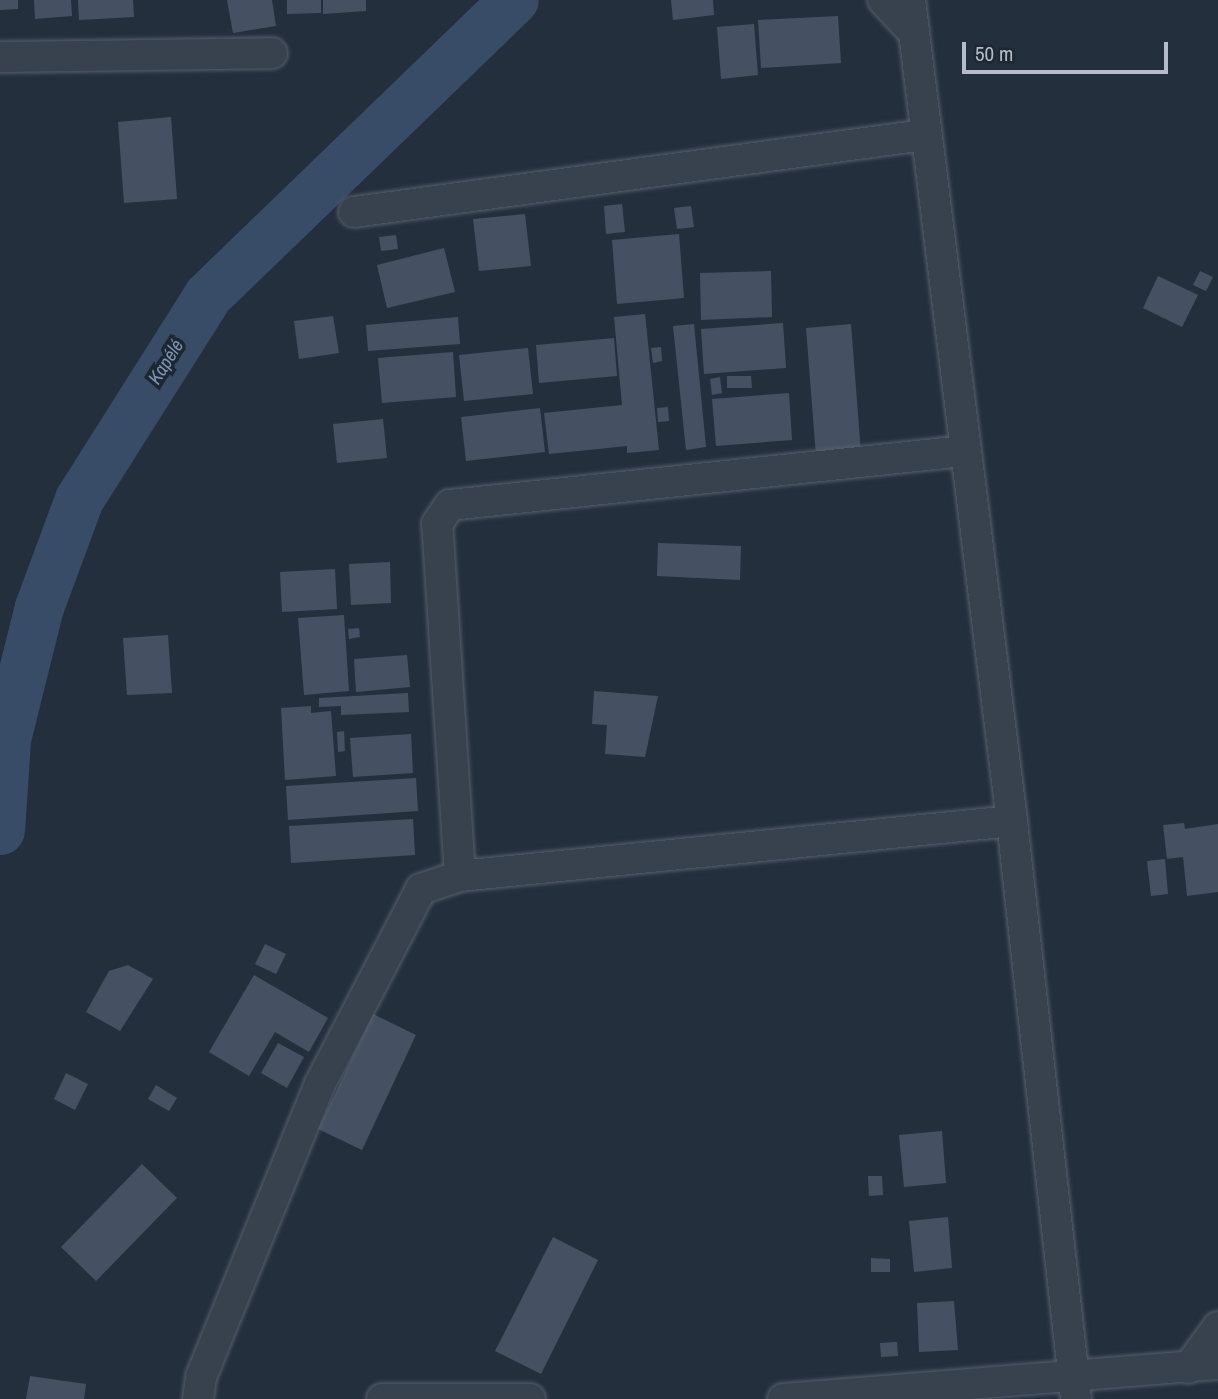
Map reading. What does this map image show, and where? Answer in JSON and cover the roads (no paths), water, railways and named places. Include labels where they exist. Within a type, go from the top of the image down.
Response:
[{"type":"street","points":[[883,0],[913,32]]},
{"type":"street","points":[[910,0],[924,135],[1012,821],[1075,1389]]},
{"type":"street","points":[[0,57],[272,53]]},
{"type":"street","points":[[354,212],[924,135]]},
{"type":"street","points":[[460,876],[437,524],[450,505],[964,451]]},
{"type":"street","points":[[198,1399],[201,1377],[320,1084],[421,889],[460,876],[1012,821]]},
{"type":"street","points":[[1188,1367],[1218,1327]]},
{"type":"street","points":[[783,1399],[1075,1389],[1188,1367],[1218,1364]]},
{"type":"street","points":[[397,1398],[530,1399]]},
{"type":"waterway","name":"Kapélé","points":[[0,830],[6,739],[39,607],[79,499],[208,295],[514,0]]}]
